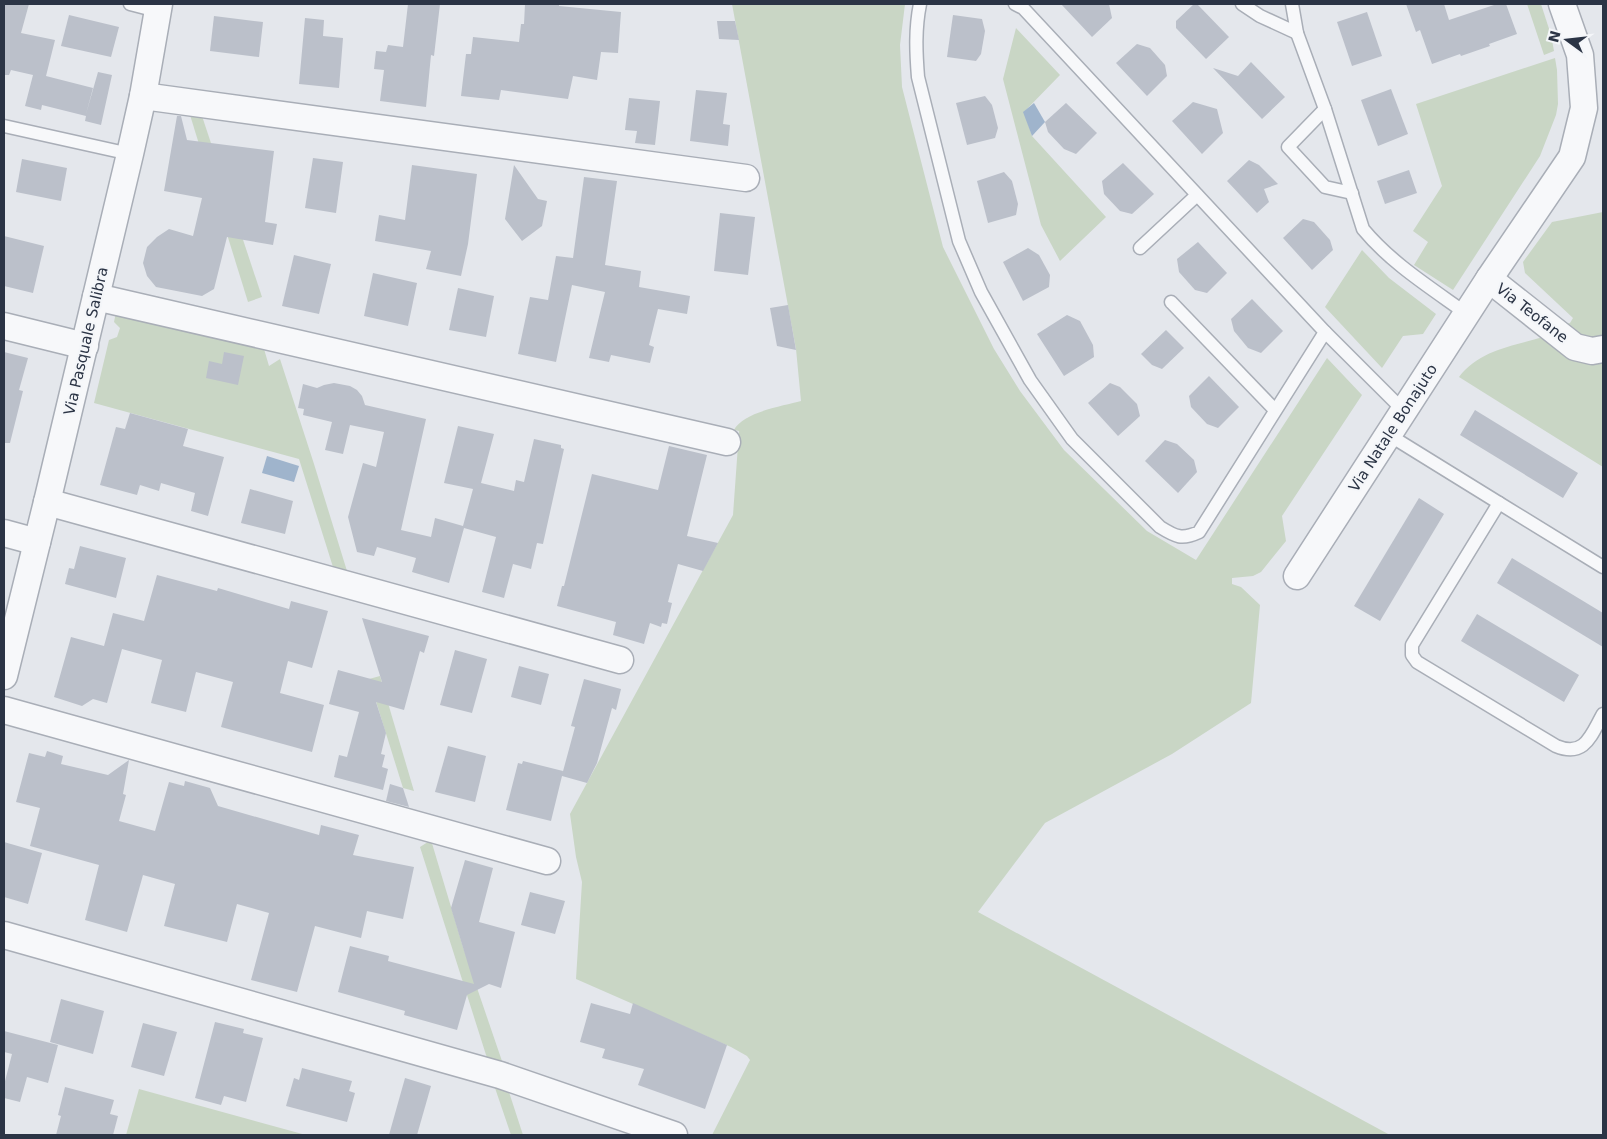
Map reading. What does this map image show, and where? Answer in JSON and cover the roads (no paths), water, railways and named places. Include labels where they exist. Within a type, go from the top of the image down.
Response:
[{"type":"street","name":"Via Natale Bonajuto","points":[[1297,576],[1466,314],[1572,157],[1584,108],[1580,55],[1562,4]]},
{"type":"street","name":"Via Pasquale Salibra","points":[[4,676],[144,96],[158,8]]},
{"type":"street","points":[[144,96],[746,178]]},
{"type":"street","name":"Via Teofane","points":[[1489,279],[1575,347],[1592,351],[1603,349]]},
{"type":"street","points":[[96,297],[727,442]]},
{"type":"street","points":[[4,326],[85,346]]},
{"type":"street","points":[[47,502],[620,660]]},
{"type":"street","points":[[4,533],[37,542]]},
{"type":"street","points":[[4,710],[547,860]]},
{"type":"street","points":[[4,935],[500,1076],[674,1135]]},
{"type":"lane","points":[[130,4],[158,8]]},
{"type":"lane","points":[[920,4],[916,26],[918,77],[959,241],[981,292],[1030,380],[1072,439],[1160,528],[1173,535],[1188,537],[1199,532],[1325,332]]},
{"type":"lane","points":[[1015,4],[1023,8],[1325,332],[1404,410]]},
{"type":"lane","points":[[1242,4],[1260,16],[1297,33]]},
{"type":"lane","points":[[1292,4],[1297,33],[1325,109],[1362,228],[1375,244],[1393,260],[1466,314]]},
{"type":"lane","points":[[1325,109],[1288,147],[1325,187],[1352,193]]},
{"type":"lane","points":[[4,126],[130,154]]},
{"type":"lane","points":[[1140,248],[1197,195]]},
{"type":"lane","points":[[1171,302],[1275,410]]},
{"type":"lane","points":[[1389,435],[1603,567]]},
{"type":"lane","points":[[1499,502],[1412,645],[1412,655],[1417,662],[1556,746],[1566,750],[1576,749],[1584,745],[1603,714]]},
{"type":"water","points":[[1034,103],[1045,122],[1032,136],[1023,112]]},
{"type":"water","points":[[267,456],[299,466],[294,482],[262,473]]}]
